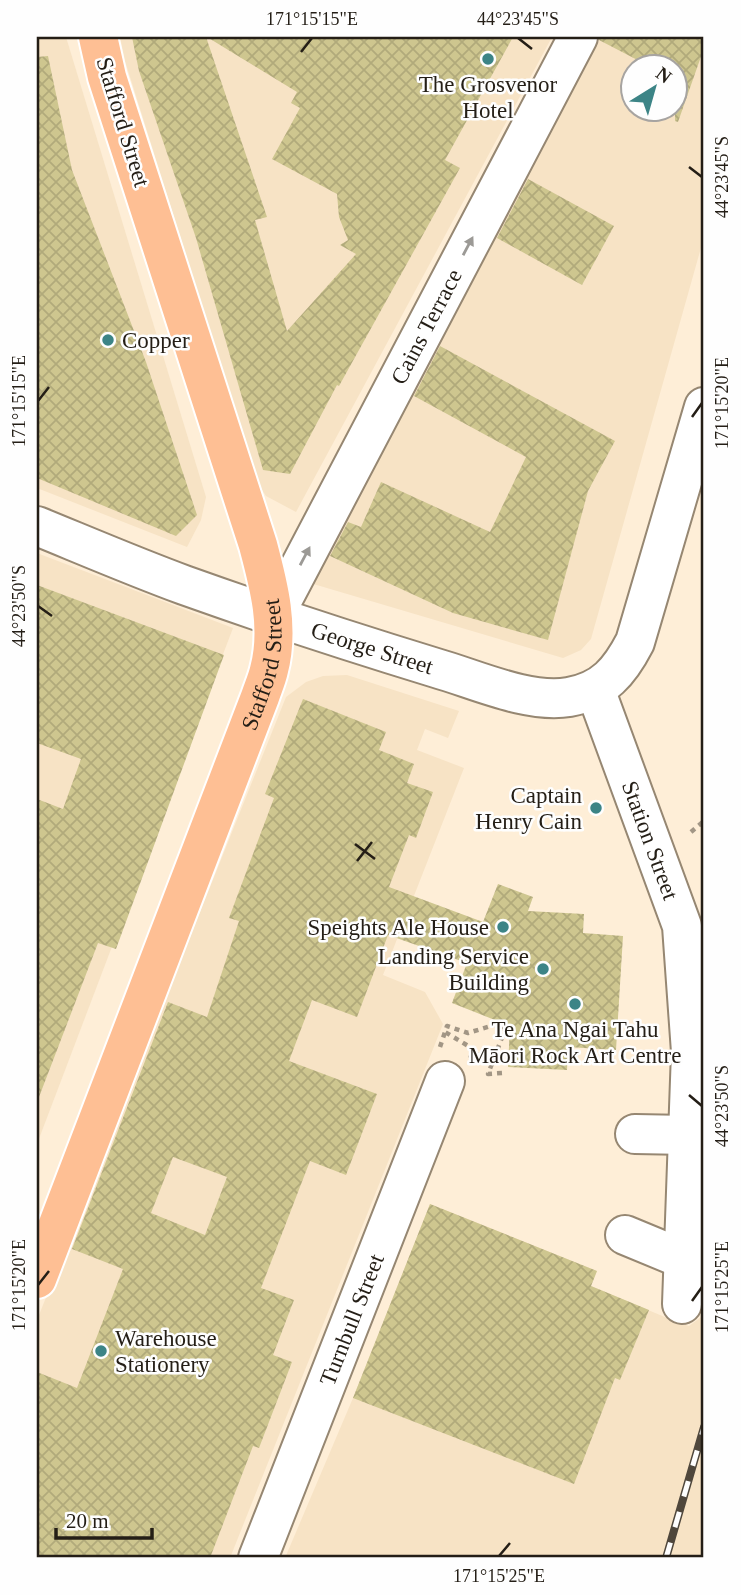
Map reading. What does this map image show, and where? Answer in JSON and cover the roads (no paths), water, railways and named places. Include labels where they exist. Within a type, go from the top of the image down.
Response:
[{"type":"main road","name":"Stafford Street","points":[[37,1279],[260,696],[273,647],[274,616],[258,545],[107,77],[98,37]]},
{"type":"street","name":"Cains Terrace","points":[[274,616],[578,37]]},
{"type":"street","points":[[595,689],[623,665],[635,642],[704,407]]},
{"type":"street","name":"George Street","points":[[37,527],[183,584],[330,636],[533,696],[570,697],[595,689]]},
{"type":"street","name":"Station Street","points":[[595,689],[682,926],[691,1052],[682,1304]]},
{"type":"street","name":"Turnbull Street","points":[[258,1558],[443,1064]]},
{"type":"street","points":[[635,1134],[688,1135]]},
{"type":"street","points":[[625,1235],[683,1259]]},
{"type":"railway","points":[[666,1558],[704,1427]]},
{"type":"place","name":"The Grosvenor Hotel","points":[[488,59]]},
{"type":"place","name":"Copper","points":[[108,340]]},
{"type":"place","name":"Captain Henry Cain","points":[[596,808]]},
{"type":"place","name":"Speights Ale House","points":[[503,927]]},
{"type":"place","name":"Landing Service Building","points":[[543,969]]},
{"type":"place","name":"Te Ana Ngai Tahu Māori Rock Art Centre","points":[[575,1004]]},
{"type":"place","name":"Warehouse Stationery","points":[[101,1351]]}]
